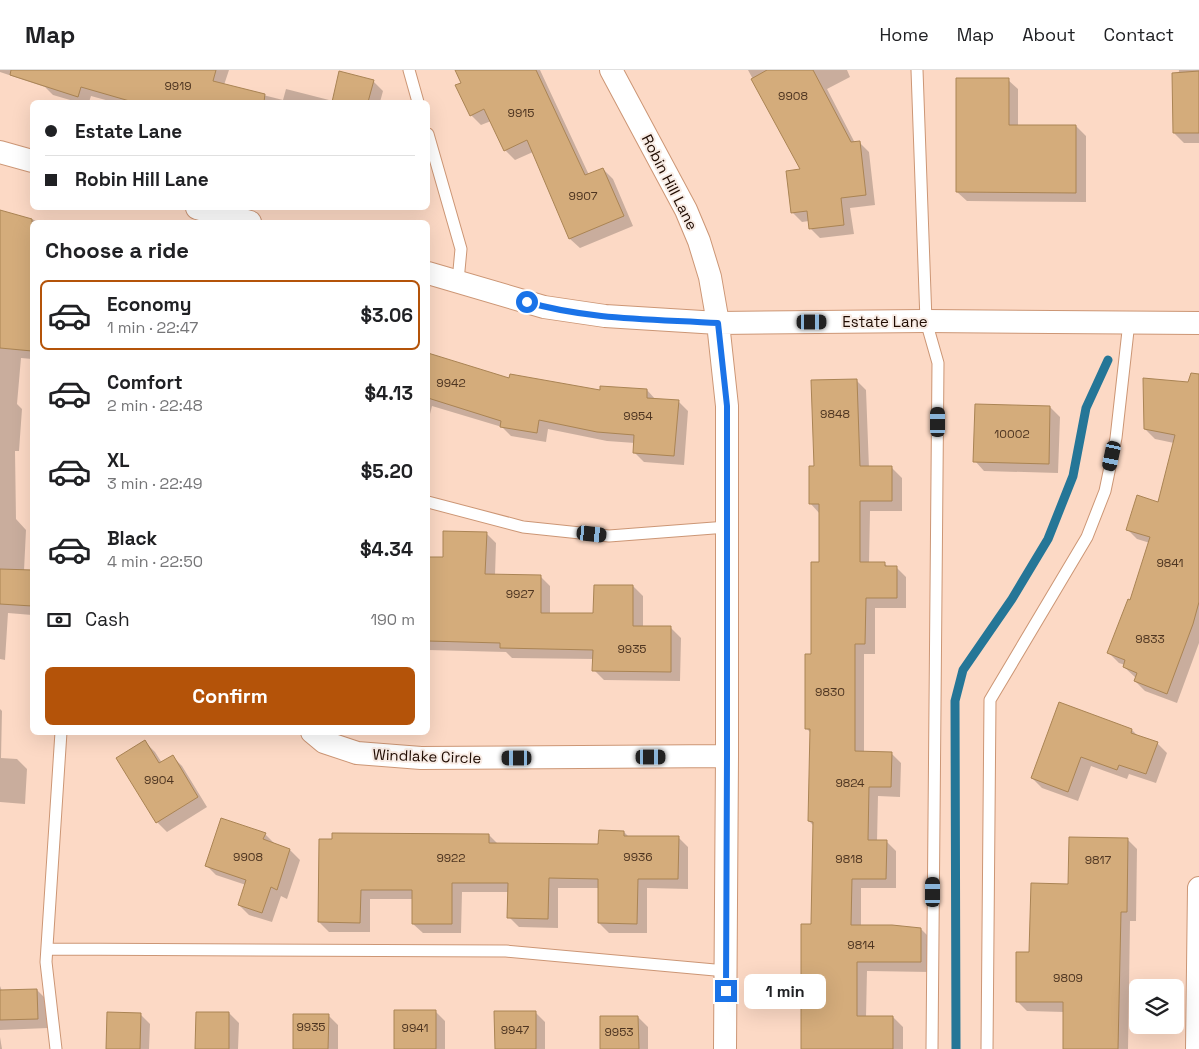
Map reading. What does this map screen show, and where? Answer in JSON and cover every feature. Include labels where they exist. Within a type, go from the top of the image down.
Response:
[{"type":"street","name":"Robin Hill Lane","points":[[611,70],[690,218],[710,277],[718,323],[727,406],[725,1049]]},
{"type":"street","points":[[0,152],[30,160]]},
{"type":"street","points":[[205,210],[242,220]]},
{"type":"street","name":"Estate Lane","points":[[430,273],[544,307],[605,316],[718,323],[926,321],[1199,323]]},
{"type":"street","name":"Windlake Circle","points":[[316,735],[324,742],[357,753],[421,758],[727,756]]},
{"type":"street","points":[[1197,1049],[1199,888]]},
{"type":"lane","points":[[409,70],[417,100]]},
{"type":"lane","points":[[917,70],[926,321],[938,363],[932,1049]]},
{"type":"lane","points":[[430,141],[461,249],[458,281]]},
{"type":"lane","points":[[987,1049],[990,700],[1087,537],[1105,491],[1116,438],[1129,322]]},
{"type":"lane","points":[[430,503],[524,527],[609,536],[727,527]]},
{"type":"lane","points":[[56,1049],[46,962],[61,735]]},
{"type":"lane","points":[[47,949],[506,951],[726,971]]},
{"type":"building","points":[[11,70],[216,70],[213,81],[265,94],[264,100],[126,100],[81,87],[78,97],[10,75]]},
{"type":"building","points":[[455,70],[536,70],[585,175],[603,168],[624,216],[569,239],[527,140],[504,151],[484,109],[470,116],[455,85],[461,83]]},
{"type":"building","points":[[767,70],[813,70],[851,142],[860,141],[866,195],[841,198],[844,225],[809,229],[807,211],[791,213],[786,171],[800,169],[751,79]]},
{"type":"building","points":[[339,71],[374,80],[369,100],[332,100]]},
{"type":"building","points":[[1199,71],[1199,133],[1173,133],[1172,73]]},
{"type":"building","points":[[956,78],[1009,78],[1009,125],[1076,125],[1076,193],[956,192]]},
{"type":"building","points":[[0,210],[32,220],[30,220],[30,351],[0,348]]},
{"type":"building","points":[[430,354],[509,378],[510,374],[600,390],[600,386],[647,389],[647,398],[679,400],[674,456],[633,453],[634,435],[597,432],[539,420],[537,433],[500,427],[501,421],[430,399]]},
{"type":"building","points":[[1191,373],[1199,374],[1199,602],[1193,624],[1167,694],[1134,681],[1137,673],[1123,667],[1125,660],[1107,653],[1128,599],[1130,600],[1150,537],[1126,530],[1137,495],[1158,502],[1175,435],[1144,429],[1143,378],[1188,382]]},
{"type":"building","points":[[857,379],[860,466],[892,466],[892,501],[860,501],[860,562],[885,562],[885,566],[897,566],[897,598],[866,598],[865,644],[855,644],[855,751],[892,752],[891,787],[869,787],[868,840],[887,840],[886,879],[852,879],[851,925],[892,925],[921,928],[921,962],[857,962],[857,1016],[893,1016],[893,1049],[801,1049],[801,924],[811,924],[813,822],[808,821],[810,729],[805,729],[805,654],[811,654],[811,562],[819,562],[819,504],[809,504],[809,466],[814,466],[811,380]]},
{"type":"building","points":[[975,404],[1050,406],[1049,464],[973,462]]},
{"type":"building","points":[[443,531],[487,532],[485,574],[541,575],[541,613],[593,613],[594,585],[633,585],[633,626],[671,626],[671,672],[592,671],[593,650],[500,648],[500,643],[430,641],[430,557],[443,557]]},
{"type":"building","points":[[0,569],[30,570],[30,606],[0,604]]},
{"type":"building","points":[[1059,702],[1132,729],[1131,733],[1158,742],[1146,774],[1119,765],[1117,770],[1081,757],[1068,792],[1031,778]]},
{"type":"building","points":[[145,740],[159,763],[173,755],[198,797],[156,823],[116,758]]},
{"type":"building","points":[[221,818],[266,833],[263,839],[290,849],[277,890],[271,887],[262,913],[238,905],[246,880],[205,866]]},
{"type":"building","points":[[599,830],[624,831],[624,836],[679,836],[678,879],[638,879],[637,924],[598,923],[598,879],[549,878],[548,919],[507,918],[508,883],[452,883],[452,924],[412,924],[412,890],[361,890],[360,923],[318,922],[319,839],[332,839],[332,833],[489,834],[489,843],[598,844]]},
{"type":"building","points":[[1069,837],[1128,838],[1127,912],[1121,912],[1118,1049],[1063,1049],[1063,1002],[1016,1002],[1016,952],[1029,952],[1031,883],[1068,884]]},
{"type":"building","points":[[37,989],[38,1019],[0,1020],[0,990]]},
{"type":"building","points":[[394,1010],[436,1010],[436,1049],[394,1049]]},
{"type":"building","points":[[494,1011],[536,1011],[536,1049],[495,1049]]},
{"type":"building","points":[[107,1012],[141,1013],[140,1049],[106,1049]]},
{"type":"building","points":[[196,1012],[229,1012],[229,1049],[195,1049]]},
{"type":"building","points":[[293,1014],[329,1014],[328,1049],[293,1049]]},
{"type":"building","points":[[600,1016],[638,1016],[639,1049],[600,1049]]},
{"type":"waterway","points":[[956,1049],[955,701],[963,670],[1012,599],[1048,539],[1073,476],[1086,408],[1108,360]]},
{"type":"route","points":[[527,302],[544,307],[605,316],[718,323],[727,406],[726,991]]}]
